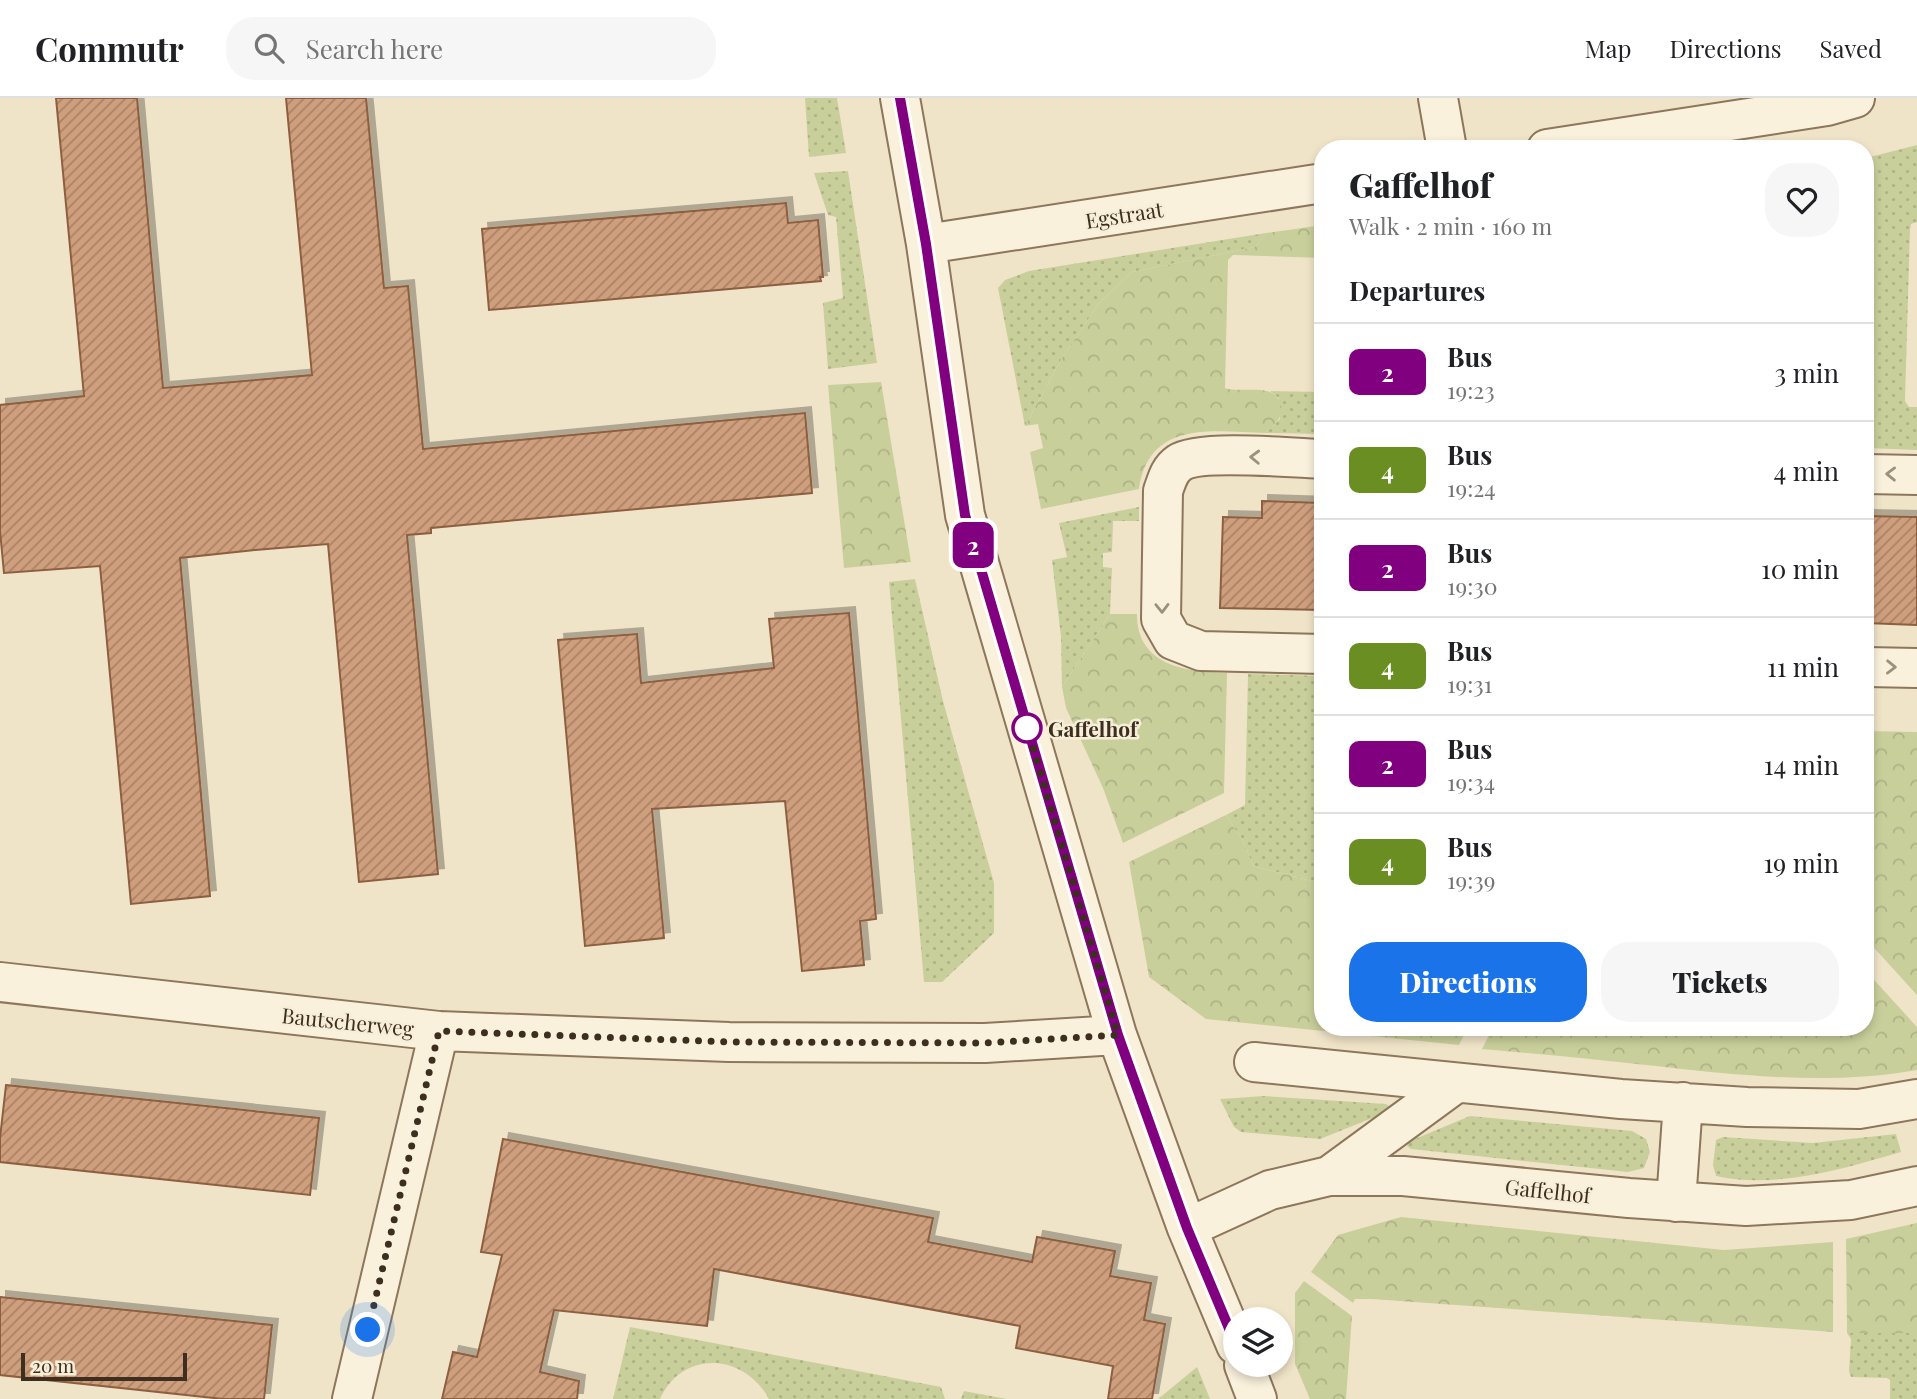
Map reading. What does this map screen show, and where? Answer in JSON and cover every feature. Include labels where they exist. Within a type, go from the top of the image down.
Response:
[{"type":"street","points":[[900,98],[926,244],[965,515],[1118,1035],[1187,1228],[1223,1314]]},
{"type":"street","points":[[1438,98],[1445,140]]},
{"type":"street","points":[[1606,140],[1827,106],[1855,98]]},
{"type":"street","name":"Egstraat","points":[[926,244],[1314,184]]},
{"type":"street","points":[[1314,459],[1214,456],[1181,461],[1169,473],[1163,491],[1161,619],[1173,640],[1201,651],[1314,654]]},
{"type":"street","points":[[1874,474],[1917,475]]},
{"type":"street","points":[[1874,667],[1917,668]]},
{"type":"street","name":"Bautscherweg","points":[[0,982],[439,1031],[730,1042],[985,1043],[1118,1035]]},
{"type":"street","points":[[352,1399],[439,1031]]},
{"type":"street","points":[[1254,1062],[1456,1083],[1747,1107],[1859,1109],[1917,1098]]},
{"type":"street","points":[[1329,1176],[1456,1083]]},
{"type":"street","points":[[1676,1202],[1683,1102]]},
{"type":"street","name":"Gaffelhof","points":[[1187,1228],[1269,1191],[1329,1176],[1403,1176],[1676,1202],[1746,1206],[1851,1200],[1917,1186]]},
{"type":"street","points":[[1249,1377],[1257,1399]]},
{"type":"green space","points":[[805,98],[837,98],[846,153],[809,157]]},
{"type":"green space","points":[[1917,145],[1917,222],[1911,224],[1910,229],[1905,401],[1909,407],[1917,407],[1917,450],[1874,448],[1874,156]]},
{"type":"green space","points":[[848,171],[877,363],[828,369],[823,303],[843,298],[836,217],[828,215],[814,173]]},
{"type":"green space","points":[[1314,226],[1314,258],[1233,255],[1228,260],[1225,388],[1272,393],[1278,398],[1282,410],[1275,424],[1265,433],[1204,432],[1169,440],[1155,451],[1145,467],[1139,489],[1041,509],[1030,452],[1043,448],[1038,424],[1025,426],[1062,358],[1099,303],[1132,272],[1255,247],[1266,233]]},
{"type":"green space","points":[[1266,233],[1255,247],[1132,272],[1099,303],[1062,358],[1025,426],[998,288],[1005,280],[1029,271]]},
{"type":"green space","points":[[881,382],[911,562],[844,568],[828,385]]},
{"type":"green space","points":[[1270,391],[1314,392],[1314,434],[1265,433],[1280,419],[1279,398]]},
{"type":"green space","points":[[1139,507],[1139,521],[1113,521],[1112,552],[1103,553],[1103,567],[1112,568],[1110,614],[1062,687],[1061,637],[1052,560],[1067,557],[1059,523]]},
{"type":"green space","points":[[915,579],[943,701],[994,883],[994,933],[942,982],[924,982],[889,582]]},
{"type":"green space","points":[[1110,614],[1137,614],[1139,631],[1145,645],[1167,663],[1196,671],[1227,673],[1224,793],[1123,843],[1103,788],[1066,708],[1062,687]]},
{"type":"green space","points":[[1248,674],[1314,676],[1314,882],[1253,866],[1243,841],[1226,815],[1245,805]]},
{"type":"green space","points":[[1874,731],[1917,732],[1917,995],[1874,948]]},
{"type":"green space","points":[[1226,815],[1243,841],[1253,866],[1314,882],[1314,1030],[1206,1019],[1149,977],[1129,862]]},
{"type":"green space","points":[[1874,980],[1917,1027],[1917,1070],[1850,1077],[1782,1077],[1713,1072],[1482,1049],[1488,1036],[1874,1036]]},
{"type":"green space","points":[[1371,1036],[1464,1036],[1459,1045]]},
{"type":"green space","points":[[1264,1096],[1386,1104],[1390,1111],[1320,1139],[1241,1132],[1234,1127],[1220,1099]]},
{"type":"green space","points":[[1470,1116],[1632,1131],[1646,1139],[1650,1152],[1644,1168],[1628,1172],[1411,1149],[1407,1146],[1410,1141]]},
{"type":"green space","points":[[1896,1134],[1901,1152],[1856,1165],[1786,1179],[1716,1176],[1713,1165],[1716,1140],[1723,1137],[1813,1143]]},
{"type":"green space","points":[[1401,1217],[1724,1250],[1833,1242],[1833,1332],[1372,1299],[1355,1299],[1353,1303],[1311,1272],[1338,1235]]},
{"type":"green space","points":[[1917,1223],[1917,1333],[1847,1333],[1846,1239]]},
{"type":"green space","points":[[1304,1281],[1352,1316],[1346,1399],[1310,1399],[1295,1364],[1295,1293]]},
{"type":"green space","points":[[630,1327],[941,1387],[945,1399],[769,1399],[745,1373],[714,1363],[683,1371],[670,1383],[660,1399],[613,1399]]},
{"type":"green space","points":[[1847,1333],[1917,1333],[1917,1399],[1890,1399],[1890,1380],[1887,1378],[1851,1377],[1851,1339]]},
{"type":"green space","points":[[1197,1367],[1210,1399],[1158,1399]]},
{"type":"green space","points":[[964,1391],[1007,1399],[961,1399]]},
{"type":"building","points":[[56,98],[137,98],[163,388],[312,375],[286,98],[366,98],[384,288],[408,286],[423,449],[805,413],[812,493],[431,528],[431,533],[407,535],[438,874],[359,882],[328,544],[255,550],[180,558],[210,896],[131,904],[100,566],[4,573],[0,531],[0,405],[84,396]]},
{"type":"building","points":[[786,203],[788,223],[818,220],[823,277],[820,277],[821,281],[489,310],[482,229]]},
{"type":"building","points":[[1262,501],[1314,503],[1314,610],[1220,608],[1223,517],[1262,518]]},
{"type":"building","points":[[1874,516],[1917,517],[1917,625],[1874,623]]},
{"type":"building","points":[[849,613],[876,919],[860,921],[864,965],[802,971],[785,801],[652,809],[664,938],[585,946],[558,640],[637,634],[641,683],[774,668],[769,619]]},
{"type":"building","points":[[6,1085],[319,1118],[310,1195],[0,1162]]},
{"type":"building","points":[[503,1139],[933,1218],[928,1242],[1032,1262],[1037,1237],[1115,1251],[1110,1276],[1151,1283],[1144,1320],[1165,1324],[1152,1399],[1108,1399],[1113,1366],[1016,1348],[1020,1326],[714,1269],[707,1326],[554,1310],[540,1372],[579,1381],[577,1399],[442,1399],[453,1352],[477,1357],[502,1255],[481,1252]]},
{"type":"building","points":[[0,1297],[272,1325],[264,1399],[223,1399],[0,1375]]},
{"type":"bus line","name":"2","points":[[900,98],[926,244],[965,515],[1118,1035],[1187,1228],[1223,1314]]},
{"type":"place","name":"Gaffelhof","points":[[1027,728]]},
{"type":"route","points":[[368,1330],[439,1031],[730,1042],[985,1043],[1118,1035],[1025,720],[1027,728]]}]
